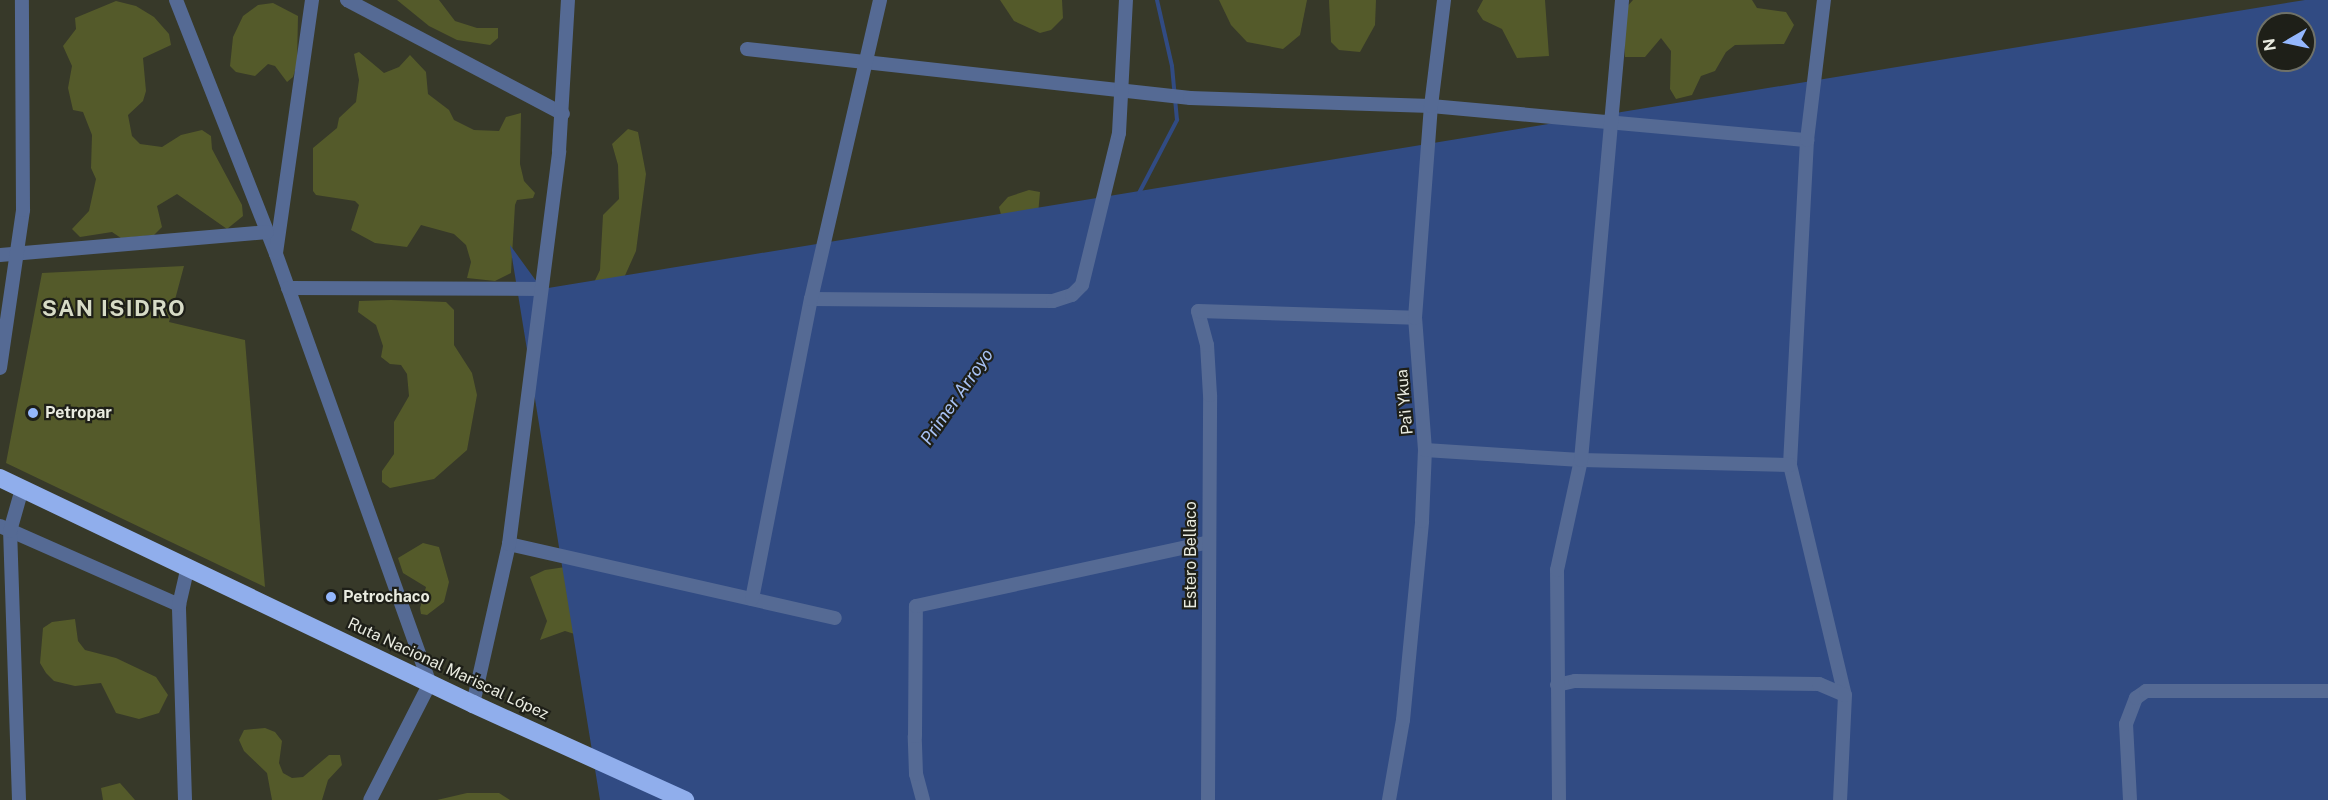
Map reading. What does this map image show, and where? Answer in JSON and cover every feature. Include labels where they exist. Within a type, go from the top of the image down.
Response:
[{"type":"highway","name":"Ruta Nacional Mariscal López","points":[[0,478],[473,704],[685,800]]},
{"type":"street","points":[[0,368],[19,254],[24,176],[22,0]]},
{"type":"street","points":[[176,0],[276,254],[430,683],[370,800]]},
{"type":"street","points":[[276,254],[312,0]]},
{"type":"street","points":[[347,0],[562,114]]},
{"type":"street","points":[[473,704],[509,544],[562,114],[568,0]]},
{"type":"street","points":[[752,600],[811,299],[868,62],[880,0]]},
{"type":"street","points":[[811,299],[1053,301],[1072,295],[1082,285],[1116,144],[1126,0]]},
{"type":"street","name":"Pa'i Ykua","points":[[1389,800],[1416,602],[1425,450],[1415,318],[1431,105],[1444,0]]},
{"type":"street","points":[[1559,800],[1557,570],[1581,460],[1614,121],[1622,0]]},
{"type":"street","points":[[1824,0],[1807,140],[1790,465],[1845,695],[1840,800]]},
{"type":"street","points":[[747,49],[1184,98],[1431,105],[1807,140]]},
{"type":"street","points":[[0,255],[267,232]]},
{"type":"street","points":[[288,288],[541,289]]},
{"type":"street","name":"Estero Bellaco","points":[[1208,800],[1206,543],[1210,395],[1207,345],[1198,311],[1415,318]]},
{"type":"street","points":[[1425,450],[1581,460],[1790,465]]},
{"type":"street","points":[[19,800],[5,529],[22,489]]},
{"type":"street","points":[[5,529],[179,605]]},
{"type":"street","points":[[923,800],[916,774],[916,606],[1206,543]]},
{"type":"street","points":[[509,544],[835,618]]},
{"type":"street","points":[[185,800],[179,605],[188,567]]},
{"type":"street","points":[[1557,685],[1575,681],[1819,684],[1845,695]]},
{"type":"street","points":[[2130,800],[2126,724],[2136,698],[2146,692],[2328,691]]},
{"type":"green space","points":[[397,0],[439,0],[455,21],[477,28],[498,28],[498,38],[490,45],[457,40],[429,26]]},
{"type":"green space","points":[[1000,0],[1062,0],[1063,18],[1051,30],[1040,33],[1014,21]]},
{"type":"green space","points":[[1219,0],[1307,0],[1300,35],[1283,49],[1247,42],[1231,25]]},
{"type":"green space","points":[[1329,0],[1376,0],[1375,25],[1360,52],[1339,50],[1331,42]]},
{"type":"green space","points":[[1483,0],[1545,0],[1549,56],[1517,58],[1502,29],[1483,20],[1477,11]]},
{"type":"green space","points":[[1633,0],[1752,0],[1757,8],[1786,12],[1794,25],[1784,44],[1735,45],[1726,52],[1715,71],[1701,76],[1692,95],[1676,99],[1670,89],[1671,51],[1661,38],[1645,57],[1625,57],[1623,11]]},
{"type":"green space","points":[[116,1],[136,6],[154,17],[169,34],[171,45],[143,58],[146,91],[143,101],[128,115],[132,136],[140,144],[162,147],[181,135],[202,130],[211,136],[212,149],[242,205],[243,216],[227,229],[177,194],[157,206],[162,227],[154,235],[121,238],[112,232],[80,237],[72,229],[89,211],[96,179],[91,168],[92,135],[83,112],[73,110],[68,88],[72,66],[63,46],[76,29],[75,18]]},
{"type":"green space","points":[[273,3],[298,16],[297,64],[293,77],[287,82],[275,66],[268,64],[255,76],[236,72],[230,66],[233,37],[243,16],[258,5]]},
{"type":"green space","points":[[359,52],[384,73],[399,67],[410,55],[426,72],[428,94],[449,110],[454,120],[474,130],[499,131],[506,117],[521,113],[520,164],[524,181],[535,193],[533,198],[517,200],[515,205],[511,273],[495,281],[467,278],[471,262],[466,245],[454,234],[421,225],[407,247],[375,243],[351,230],[359,205],[355,201],[316,195],[313,191],[313,148],[337,128],[339,118],[356,102],[359,80],[354,54]]},
{"type":"green space","points":[[628,129],[638,132],[646,174],[636,251],[623,280],[585,301],[600,270],[603,215],[619,199],[618,165],[612,144]]},
{"type":"green space","points":[[1029,190],[1040,192],[1038,215],[1007,238],[999,207],[1008,197]]},
{"type":"green space","points":[[184,266],[169,322],[245,340],[265,587],[6,463],[42,273]]},
{"type":"green space","points":[[359,301],[446,302],[454,310],[454,345],[472,373],[477,395],[467,450],[434,479],[390,488],[382,482],[382,471],[394,454],[394,422],[409,396],[407,374],[401,365],[390,364],[381,357],[383,346],[376,325],[358,312]]},
{"type":"green space","points":[[423,543],[439,547],[449,582],[444,602],[427,615],[421,614],[420,608],[426,587],[403,573],[398,558]]},
{"type":"green space","points":[[572,566],[587,638],[565,631],[540,640],[547,621],[530,577],[545,570]]},
{"type":"green space","points":[[75,619],[78,641],[85,650],[116,658],[156,677],[168,695],[159,713],[139,719],[116,713],[101,683],[75,686],[54,681],[46,673],[40,663],[43,628],[52,622]]},
{"type":"green space","points":[[265,728],[275,732],[282,741],[279,763],[283,773],[292,778],[303,777],[329,755],[340,755],[342,765],[328,780],[322,800],[272,800],[267,773],[244,751],[239,740],[244,730]]},
{"type":"green space","points":[[120,783],[135,800],[103,800],[101,788]]},
{"type":"green space","points":[[467,793],[499,793],[510,800],[437,800]]},
{"type":"water","points":[[2305,0],[2328,0],[2328,800],[600,800],[510,245],[542,289]]},
{"type":"waterway","name":"Primer Arroyo","points":[[1138,195],[1177,120],[1172,66],[1157,0]]},
{"type":"place","name":"Petropar","points":[[33,413]]},
{"type":"place","name":"Petrochaco","points":[[331,597]]},
{"type":"district","name":"SAN ISIDRO","points":[[114,309]]}]
